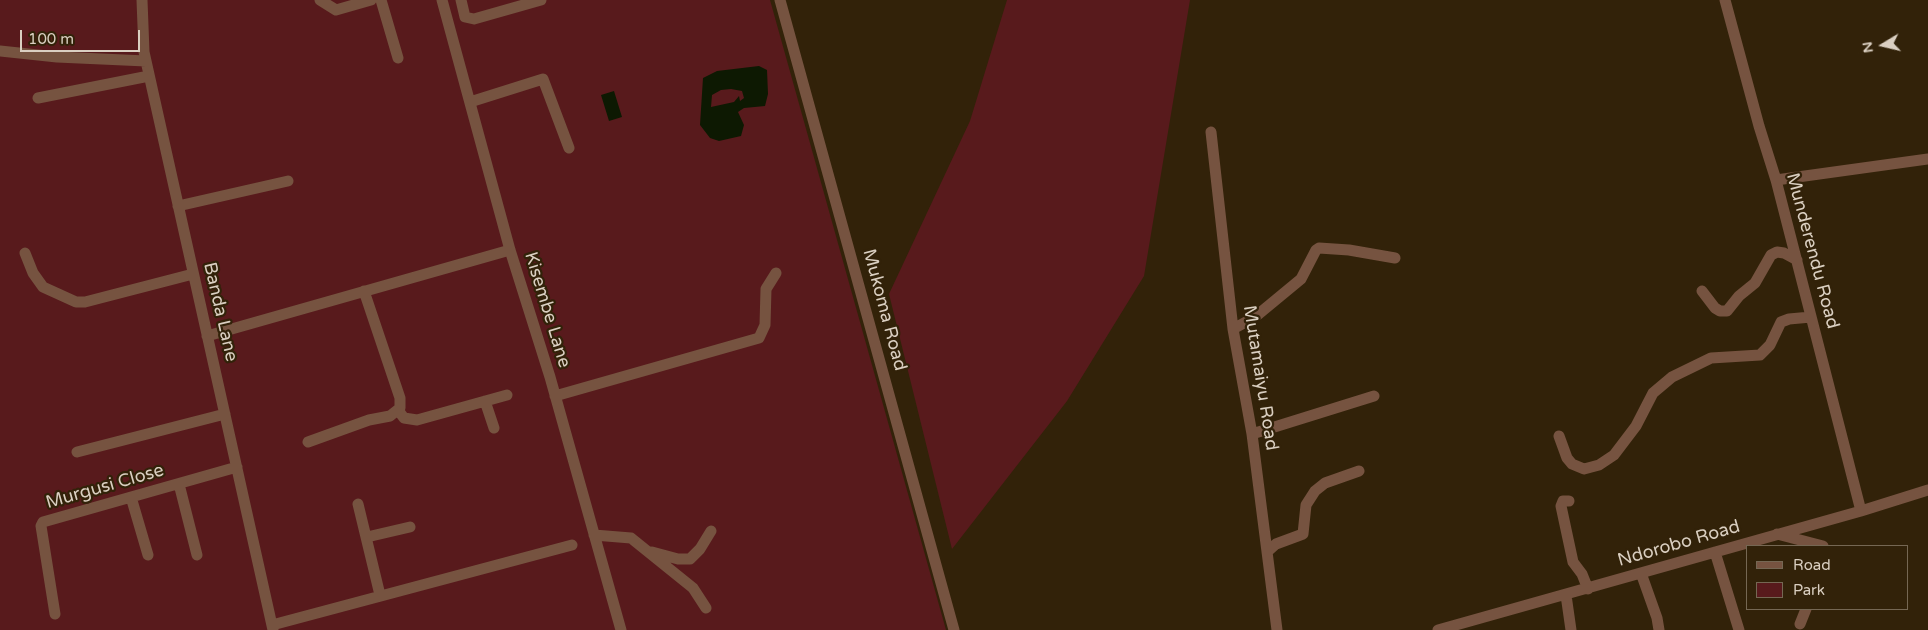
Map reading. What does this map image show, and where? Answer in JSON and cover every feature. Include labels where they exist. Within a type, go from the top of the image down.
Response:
[{"type":"street","name":"Banda Lane","points":[[142,0],[146,61],[149,76],[273,627]]},
{"type":"street","points":[[320,0],[336,10],[371,0]]},
{"type":"street","points":[[381,0],[398,58]]},
{"type":"street","name":"Kisembe Lane","points":[[442,0],[510,250],[555,396],[621,630]]},
{"type":"street","points":[[461,0],[465,17],[474,19],[541,0]]},
{"type":"street","name":"Mukoma Road","points":[[780,0],[954,630]]},
{"type":"street","name":"Munderendu Road","points":[[1725,0],[1759,126],[1776,180],[1861,511]]},
{"type":"street","points":[[0,51],[56,57],[146,61]]},
{"type":"street","points":[[38,98],[149,76]]},
{"type":"street","points":[[470,102],[543,79],[569,148]]},
{"type":"street","name":"Mutamaiyu Road","points":[[1211,132],[1233,329],[1252,434],[1277,630]]},
{"type":"street","points":[[1776,180],[1928,159]]},
{"type":"street","points":[[178,206],[288,181]]},
{"type":"street","points":[[1233,329],[1255,317],[1301,279],[1316,250],[1319,248],[1349,250],[1395,258]]},
{"type":"street","points":[[207,336],[510,250]]},
{"type":"street","points":[[1702,291],[1715,308],[1720,311],[1727,311],[1754,283],[1771,255],[1780,252],[1797,260]]},
{"type":"street","points":[[25,253],[32,273],[43,287],[76,302],[85,302],[193,274]]},
{"type":"street","points":[[555,396],[759,338],[765,326],[766,289],[776,273]]},
{"type":"street","points":[[308,442],[370,420],[390,416],[398,410],[400,398],[364,291]]},
{"type":"street","points":[[1559,436],[1567,458],[1572,464],[1584,469],[1599,466],[1614,455],[1636,426],[1653,393],[1672,377],[1710,358],[1760,355],[1770,346],[1782,322],[1788,319],[1811,317]]},
{"type":"street","points":[[398,410],[404,418],[417,420],[507,395]]},
{"type":"street","points":[[1252,434],[1374,396]]},
{"type":"street","points":[[485,401],[494,428]]},
{"type":"street","points":[[77,452],[225,414]]},
{"type":"street","name":"Murgusi Close","points":[[55,614],[41,523],[237,467]]},
{"type":"street","points":[[1268,552],[1276,544],[1303,534],[1306,505],[1316,491],[1326,483],[1359,471]]},
{"type":"street","points":[[179,484],[197,555]]},
{"type":"street","name":"Ndorobo Road","points":[[1438,630],[1861,511],[1928,490]]},
{"type":"street","points":[[131,497],[148,555]]},
{"type":"street","points":[[1569,501],[1563,501],[1561,506],[1573,562],[1588,589]]},
{"type":"street","points":[[358,504],[380,595]]},
{"type":"street","points":[[367,537],[410,527]]},
{"type":"street","points":[[648,551],[678,559],[690,559],[700,549],[711,531]]},
{"type":"street","points":[[1775,534],[1819,545]]},
{"type":"street","points":[[594,535],[628,537],[693,588],[706,608]]},
{"type":"street","points":[[273,627],[380,595],[572,545]]},
{"type":"street","points":[[1715,552],[1739,630]]},
{"type":"street","points":[[1641,573],[1657,618],[1659,630]]},
{"type":"street","points":[[1566,595],[1571,630]]},
{"type":"street","points":[[1800,624],[1806,610]]},
{"type":"green space","points":[[0,0],[770,0],[946,630],[0,630]]},
{"type":"green space","points":[[1007,0],[1190,0],[1144,276],[1067,401],[952,549],[889,294],[970,121]]},
{"type":"shaded area","points":[[759,66],[767,70],[768,94],[765,106],[744,108],[738,112],[744,125],[741,136],[719,141],[710,138],[700,125],[703,78],[717,71]],"holes":[[[721,90],[742,91],[744,98],[740,101],[739,96],[734,102],[711,107],[712,95]]]},
{"type":"shaded area","points":[[614,91],[622,117],[609,121],[601,95]]}]
